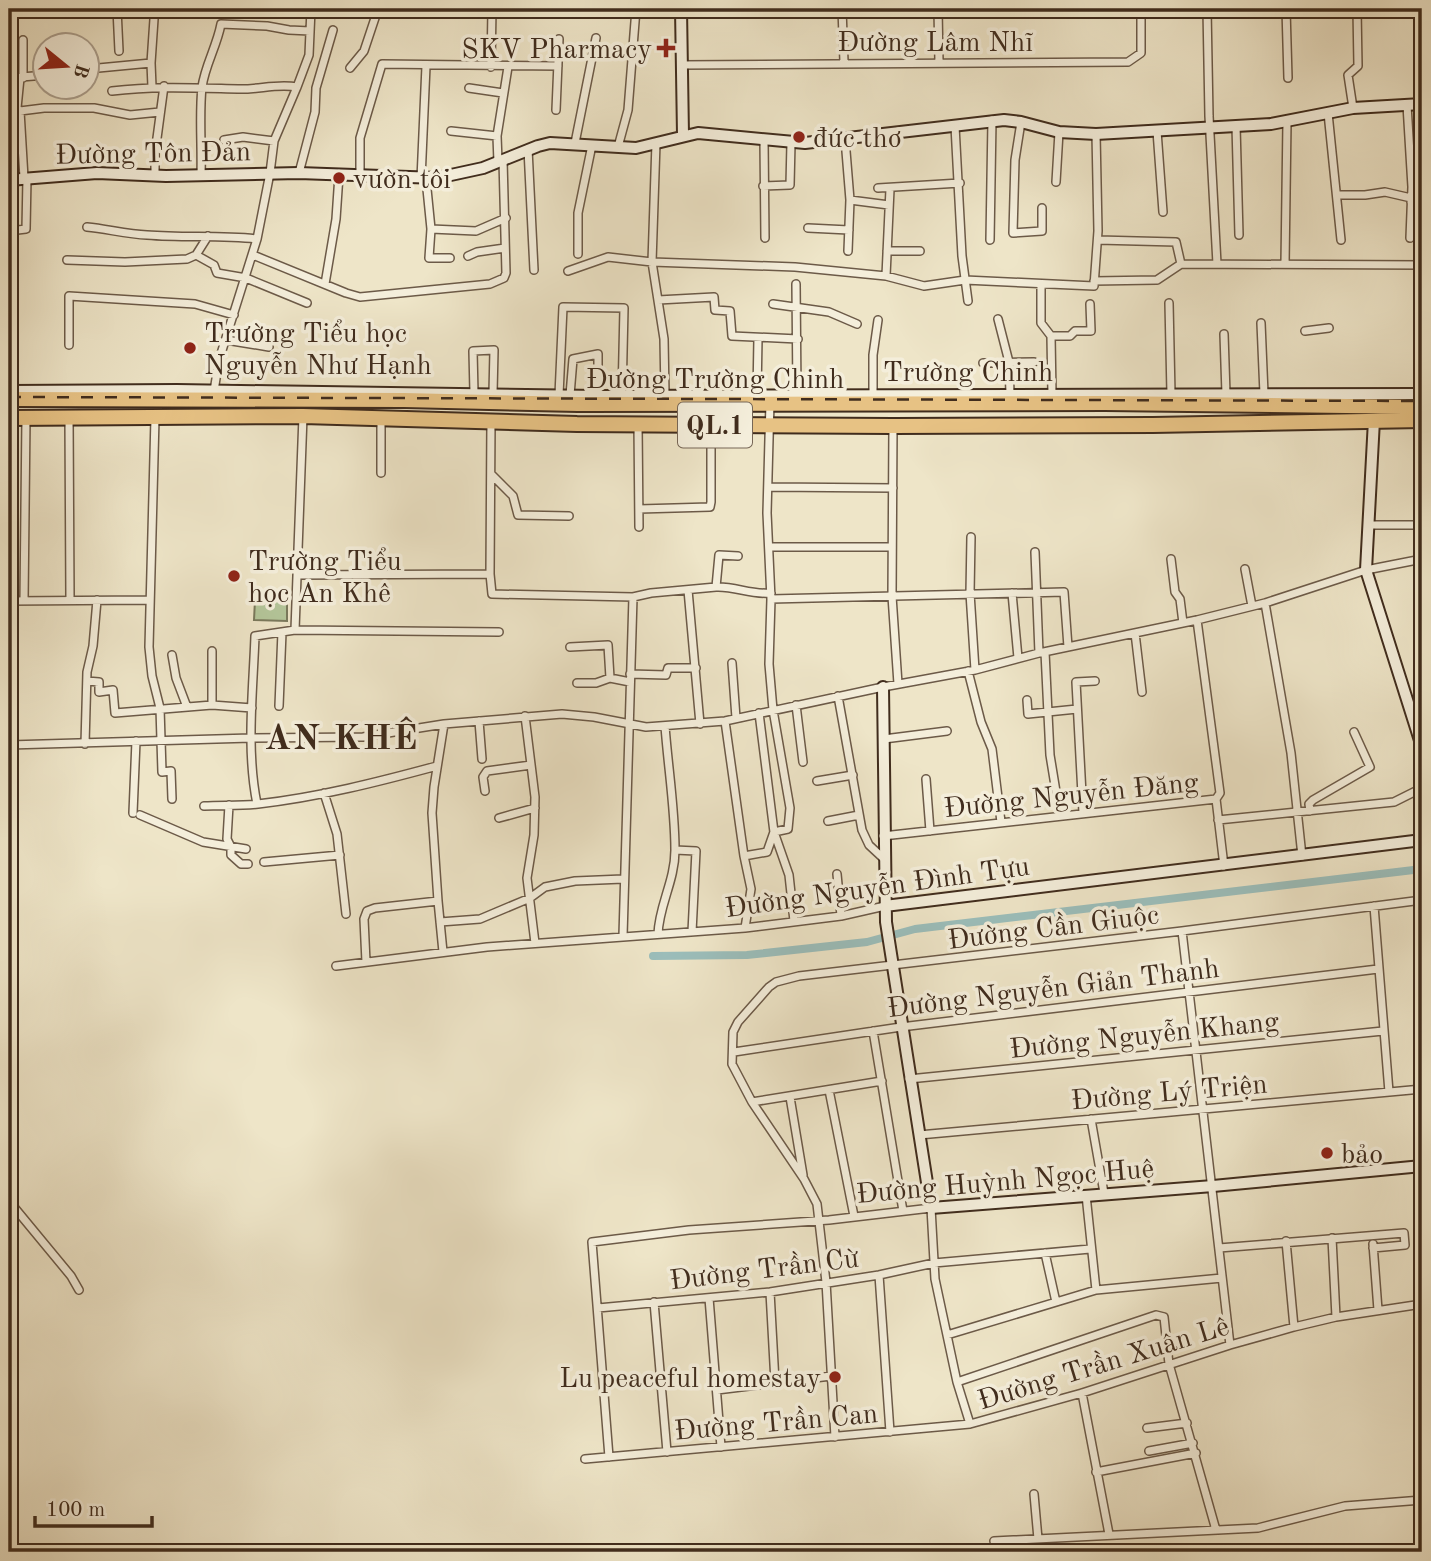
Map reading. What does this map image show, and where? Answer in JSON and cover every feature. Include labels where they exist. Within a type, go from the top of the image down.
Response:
[{"type":"highway","name":"Đường Trường Chinh","points":[[9,399],[565,398],[1422,407]]},
{"type":"highway","points":[[565,398],[565,424]]},
{"type":"highway","points":[[404,400],[404,418]]},
{"type":"highway","points":[[1123,404],[1124,425]]},
{"type":"highway","name":"Đường Trường Chinh","points":[[9,418],[303,416],[565,424],[893,426],[1422,420]]},
{"type":"street","points":[[117,9],[119,51]]},
{"type":"street","points":[[215,391],[219,360],[257,239],[274,141],[309,55],[311,9]]},
{"type":"street","points":[[350,68],[364,51],[378,9]]},
{"type":"street","points":[[491,67],[492,9]]},
{"type":"street","points":[[618,147],[628,110],[636,9]]},
{"type":"street","points":[[681,9],[683,135]]},
{"type":"street","points":[[842,9],[844,62]]},
{"type":"street","points":[[938,9],[939,62]]},
{"type":"street","name":"Đường Lâm Nhĩ","points":[[681,65],[1128,62],[1141,53],[1141,9]]},
{"type":"street","points":[[1207,9],[1209,128],[1217,264]]},
{"type":"street","points":[[1286,9],[1288,78]]},
{"type":"street","points":[[1353,108],[1348,75],[1358,66],[1357,9]]},
{"type":"street","points":[[152,87],[154,19]]},
{"type":"street","points":[[201,175],[202,87],[208,61],[218,42],[221,24],[310,31]]},
{"type":"street","points":[[299,173],[315,111],[316,88],[333,30]]},
{"type":"street","points":[[575,143],[596,38]]},
{"type":"street","points":[[556,110],[559,39]]},
{"type":"street","points":[[9,231],[26,229],[26,178],[15,109],[21,78],[23,40]]},
{"type":"street","points":[[102,67],[151,62]]},
{"type":"street","points":[[360,176],[360,138],[382,64],[558,66]]},
{"type":"street","points":[[426,66],[424,179],[431,229],[429,258],[450,258]]},
{"type":"street","points":[[253,255],[346,293],[365,297],[490,284],[504,278],[506,218],[497,136],[508,67]]},
{"type":"street","points":[[9,78],[32,77]]},
{"type":"street","points":[[112,91],[163,86],[241,89],[284,84],[298,87]]},
{"type":"street","points":[[155,175],[163,86]]},
{"type":"street","points":[[469,88],[503,93]]},
{"type":"street","name":"Đường Tôn Đản","points":[[9,180],[85,173],[299,173],[424,179],[467,172],[550,143],[636,148],[683,135],[710,134],[791,143],[845,139],[992,120],[1021,121],[1059,132],[1096,134],[1287,122],[1353,108],[1422,104]]},
{"type":"street","points":[[1407,105],[1410,238]]},
{"type":"street","name":"Đường Tôn Đản","points":[[15,109],[94,108],[130,115],[160,112]]},
{"type":"street","points":[[1328,113],[1341,240]]},
{"type":"street","points":[[990,240],[992,120]]},
{"type":"street","points":[[1021,121],[1016,160],[1013,233],[1042,231],[1042,208]]},
{"type":"street","points":[[1285,264],[1287,122]]},
{"type":"street","points":[[955,126],[962,256],[968,301]]},
{"type":"street","points":[[1236,126],[1239,235]]},
{"type":"street","points":[[451,131],[497,136]]},
{"type":"street","points":[[1157,131],[1163,212]]},
{"type":"street","points":[[1056,182],[1059,132]]},
{"type":"street","points":[[568,271],[603,257],[652,262],[796,267],[886,276],[924,286],[965,280],[1094,286],[1098,240],[1096,134]]},
{"type":"street","name":"Đường Tôn Đản","points":[[224,140],[243,137],[274,141]]},
{"type":"street","points":[[845,139],[850,200],[848,251]]},
{"type":"street","points":[[764,141],[765,238]]},
{"type":"street","points":[[656,143],[652,262],[664,339],[665,394]]},
{"type":"street","points":[[763,186],[790,185],[791,143]]},
{"type":"street","points":[[578,254],[578,213],[592,145]]},
{"type":"street","points":[[528,149],[534,270]]},
{"type":"street","points":[[324,284],[336,219],[339,175]]},
{"type":"street","points":[[878,188],[960,183]]},
{"type":"street","points":[[886,276],[890,189]]},
{"type":"street","points":[[1337,195],[1385,192],[1422,202]]},
{"type":"street","points":[[850,200],[889,205]]},
{"type":"street","points":[[431,229],[476,231],[506,218]]},
{"type":"street","points":[[87,227],[144,235],[257,239]]},
{"type":"street","points":[[808,229],[849,230]]},
{"type":"street","points":[[67,260],[125,262],[187,259],[196,255],[208,236]]},
{"type":"street","points":[[1098,240],[1176,242],[1181,264]]},
{"type":"street","points":[[468,256],[505,248]]},
{"type":"street","points":[[887,251],[920,251]]},
{"type":"street","points":[[196,255],[214,265],[217,273],[246,278],[307,303]]},
{"type":"street","points":[[1094,281],[1157,280],[1181,264],[1422,265]]},
{"type":"street","name":"Đường Trường Chinh","points":[[796,284],[797,394]]},
{"type":"street","points":[[1037,284],[1041,323],[1051,336],[1052,394]]},
{"type":"street","points":[[69,345],[69,296],[195,304],[234,315]]},
{"type":"street","name":"Đường Trường Chinh","points":[[658,300],[714,297],[715,310],[730,311],[732,335],[798,339]]},
{"type":"street","points":[[1170,303],[1171,394]]},
{"type":"street","points":[[773,304],[829,313],[857,324]]},
{"type":"street","points":[[1051,336],[1070,336],[1075,331],[1091,331],[1090,304]]},
{"type":"street","points":[[565,398],[563,307],[624,309],[622,396]]},
{"type":"street","points":[[998,319],[1009,363],[1010,394]]},
{"type":"street","points":[[873,394],[873,355],[878,320]]},
{"type":"street","points":[[1261,323],[1264,394]]},
{"type":"street","points":[[1305,331],[1329,328]]},
{"type":"street","points":[[1224,334],[1226,394]]},
{"type":"street","name":"Đường Trường Chinh","points":[[757,394],[758,338]]},
{"type":"street","points":[[226,340],[269,347]]},
{"type":"street","points":[[474,393],[473,351],[494,350],[493,393]]},
{"type":"street","name":"Đường Trường Chinh","points":[[565,398],[573,359],[598,355],[598,396]]},
{"type":"street","points":[[983,363],[1034,362]]},
{"type":"street","name":"Trường Chinh","points":[[9,391],[493,393],[565,398],[665,394],[1422,394]]},
{"type":"street","points":[[770,402],[769,664],[773,710],[790,808],[788,830],[774,832]]},
{"type":"street","points":[[295,630],[303,416]]},
{"type":"street","points":[[156,417],[149,648],[160,708],[162,772],[171,771],[172,799]]},
{"type":"street","points":[[381,417],[381,473]]},
{"type":"street","points":[[24,601],[26,418]]},
{"type":"street","points":[[69,418],[71,599]]},
{"type":"street","points":[[1374,420],[1366,570],[1416,705],[1422,747]]},
{"type":"street","points":[[491,421],[491,593],[633,597],[732,586],[771,596],[1064,592],[1068,647]]},
{"type":"street","points":[[639,424],[639,527]]},
{"type":"street","points":[[639,509],[710,507],[711,425]]},
{"type":"street","points":[[893,426],[892,596],[898,684]]},
{"type":"street","points":[[491,474],[513,496],[517,515],[569,516]]},
{"type":"street","points":[[768,487],[892,488]]},
{"type":"street","points":[[1368,525],[1422,525]]},
{"type":"street","points":[[971,537],[971,670],[981,722],[992,749],[1001,821]]},
{"type":"street","points":[[769,547],[892,547]]},
{"type":"street","points":[[1035,552],[1036,593],[1051,761],[1060,816]]},
{"type":"street","points":[[716,587],[719,555],[738,555]]},
{"type":"street","points":[[1171,559],[1175,592],[1181,599],[1183,623]]},
{"type":"street","points":[[9,745],[251,737],[363,737],[444,724],[562,714],[646,727],[725,721],[1197,620],[1265,603],[1366,570],[1422,559]]},
{"type":"street","points":[[1245,569],[1252,606]]},
{"type":"street","points":[[297,575],[490,574]]},
{"type":"street","points":[[688,590],[700,724]]},
{"type":"street","points":[[1012,593],[1018,658]]},
{"type":"street","points":[[623,936],[633,597]]},
{"type":"street","points":[[85,744],[87,681],[97,600]]},
{"type":"street","points":[[9,601],[150,600]]},
{"type":"street","points":[[1265,603],[1291,753],[1302,856]]},
{"type":"street","name":"Đường Nguyễn Đăng","points":[[1197,620],[1220,793],[1216,799],[1224,866]]},
{"type":"street","points":[[257,804],[253,783],[251,737],[255,636],[295,630],[499,632]]},
{"type":"street","points":[[279,706],[282,632]]},
{"type":"street","points":[[1135,633],[1142,692]]},
{"type":"street","points":[[570,647],[608,645],[611,678]]},
{"type":"street","points":[[212,652],[212,705]]},
{"type":"street","points":[[172,655],[176,678],[187,707]]},
{"type":"street","points":[[732,663],[736,718]]},
{"type":"street","points":[[577,683],[666,675],[667,668],[696,668]]},
{"type":"street","points":[[87,681],[99,682],[99,692],[113,690],[115,713],[212,705],[252,708]]},
{"type":"street","points":[[1083,813],[1076,682],[1095,681]]},
{"type":"street","points":[[883,687],[885,906],[901,1027],[931,1208]]},
{"type":"street","points":[[838,696],[865,838],[883,858]]},
{"type":"street","points":[[1027,701],[1028,714],[1077,709]]},
{"type":"street","points":[[796,705],[803,762]]},
{"type":"street","points":[[760,713],[774,832],[789,875],[794,921]]},
{"type":"street","points":[[525,716],[535,808],[527,878],[535,943]]},
{"type":"street","points":[[479,721],[482,758]]},
{"type":"street","points":[[725,721],[751,889],[745,928]]},
{"type":"street","points":[[443,953],[432,813],[444,724]]},
{"type":"street","points":[[658,934],[659,915],[671,884],[675,850],[665,726]]},
{"type":"street","points":[[884,739],[947,731]]},
{"type":"street","points":[[1310,811],[1309,804],[1313,800],[1370,766],[1354,732]]},
{"type":"street","points":[[136,741],[137,814],[203,842],[246,849]]},
{"type":"street","points":[[485,791],[484,777],[487,771],[531,765]]},
{"type":"street","points":[[204,806],[257,804],[324,793],[437,766]]},
{"type":"street","points":[[817,781],[853,775]]},
{"type":"street","name":"Đường Nguyễn Đăng","points":[[926,779],[930,831]]},
{"type":"street","points":[[1218,820],[1394,803],[1422,788]]},
{"type":"street","points":[[324,793],[337,832],[346,914]]},
{"type":"street","name":"Đường Nguyễn Đăng","points":[[883,836],[1216,799]]},
{"type":"street","points":[[229,805],[227,839],[233,858],[241,864],[248,864]]},
{"type":"street","points":[[499,818],[535,808]]},
{"type":"street","points":[[828,821],[859,815]]},
{"type":"street","points":[[744,856],[766,852],[774,832]]},
{"type":"street","name":"Đường Nguyễn Đình Tựu","points":[[336,966],[535,943],[745,928],[841,916],[885,906],[1422,840]]},
{"type":"street","points":[[675,850],[696,851],[692,932]]},
{"type":"street","points":[[264,862],[340,855]]},
{"type":"street","points":[[837,874],[841,916]]},
{"type":"street","points":[[440,922],[480,919],[530,898],[545,887],[575,881],[623,879]]},
{"type":"street","name":"Đường Cần Giuộc","points":[[734,1052],[733,1032],[758,997],[776,982],[799,976],[1422,900]]},
{"type":"street","points":[[366,962],[364,919],[367,911],[438,901]]},
{"type":"street","points":[[1374,906],[1389,1092]]},
{"type":"street","points":[[1182,931],[1230,1345]]},
{"type":"street","name":"Đường Nguyễn Giản Thanh","points":[[734,1052],[901,1027],[1378,969]]},
{"type":"street","points":[[873,1031],[903,1211]]},
{"type":"street","name":"Đường Nguyễn Khang","points":[[909,1079],[1383,1031]]},
{"type":"street","points":[[734,1052],[732,1064],[752,1102],[804,1179],[817,1204],[826,1282],[835,1437]]},
{"type":"street","points":[[752,1102],[882,1081]]},
{"type":"street","points":[[829,1090],[854,1216]]},
{"type":"street","name":"Đường Lý Triện","points":[[919,1135],[1422,1090]]},
{"type":"street","points":[[790,1097],[804,1179]]},
{"type":"street","points":[[1091,1119],[1104,1193]]},
{"type":"street","name":"Đường Huỳnh Ngọc Huệ","points":[[598,1308],[592,1242],[688,1230],[817,1221],[931,1208],[1213,1186],[1422,1166]]},
{"type":"street","points":[[1086,1195],[1096,1290]]},
{"type":"street","points":[[9,1201],[71,1276],[79,1290]]},
{"type":"street","name":"Đường Trần Xuân Lê","points":[[931,1208],[934,1263],[957,1382],[970,1424],[1082,1393],[1294,1327],[1336,1317],[1422,1304]]},
{"type":"street","points":[[1219,1248],[1404,1233],[1405,1245],[1373,1248]]},
{"type":"street","points":[[1372,1236],[1378,1310]]},
{"type":"street","points":[[1332,1238],[1336,1317]]},
{"type":"street","points":[[1286,1241],[1294,1327]]},
{"type":"street","name":"Đường Trần Cừ","points":[[598,1308],[770,1292],[879,1275],[934,1263],[1090,1249]]},
{"type":"street","points":[[1045,1253],[1056,1302]]},
{"type":"street","points":[[879,1275],[890,1432]]},
{"type":"street","points":[[947,1335],[1096,1290],[1222,1278]]},
{"type":"street","points":[[770,1292],[775,1382]]},
{"type":"street","points":[[709,1298],[721,1447]]},
{"type":"street","points":[[654,1302],[667,1451]]},
{"type":"street","points":[[598,1308],[609,1457]]},
{"type":"street","points":[[957,1382],[1156,1315],[1164,1317],[1170,1364],[1216,1530]]},
{"type":"street","points":[[717,1390],[831,1376]]},
{"type":"street","points":[[1082,1393],[1109,1534]]},
{"type":"street","points":[[1147,1428],[1187,1423]]},
{"type":"street","name":"Đường Trần Can","points":[[585,1459],[970,1424]]},
{"type":"street","points":[[1149,1451],[1193,1443]]},
{"type":"street","points":[[1096,1472],[1196,1453]]},
{"type":"street","points":[[1034,1494],[1038,1539]]},
{"type":"street","points":[[993,1541],[1258,1528],[1345,1506],[1422,1500]]},
{"type":"green space","points":[[255,600],[287,601],[287,621],[254,620]]},
{"type":"waterway","points":[[653,956],[747,955],[867,942],[915,929],[1422,869]]},
{"type":"railway","points":[[9,397],[1422,401]]},
{"type":"place","name":"SKV Pharmacy","points":[[666,48]]},
{"type":"place","name":"đức thơ","points":[[799,137]]},
{"type":"place","name":"vườn tôi","points":[[339,178]]},
{"type":"place","name":"Trường Tiểu học Nguyễn Như Hạnh","points":[[190,348]]},
{"type":"place","name":"Trường Tiểu học An Khê","points":[[234,576]]},
{"type":"place","name":"bảo","points":[[1327,1153]]},
{"type":"place","name":"Lu peaceful homestay","points":[[835,1377]]},
{"type":"district","name":"AN KHÊ","points":[[342,737]]}]
